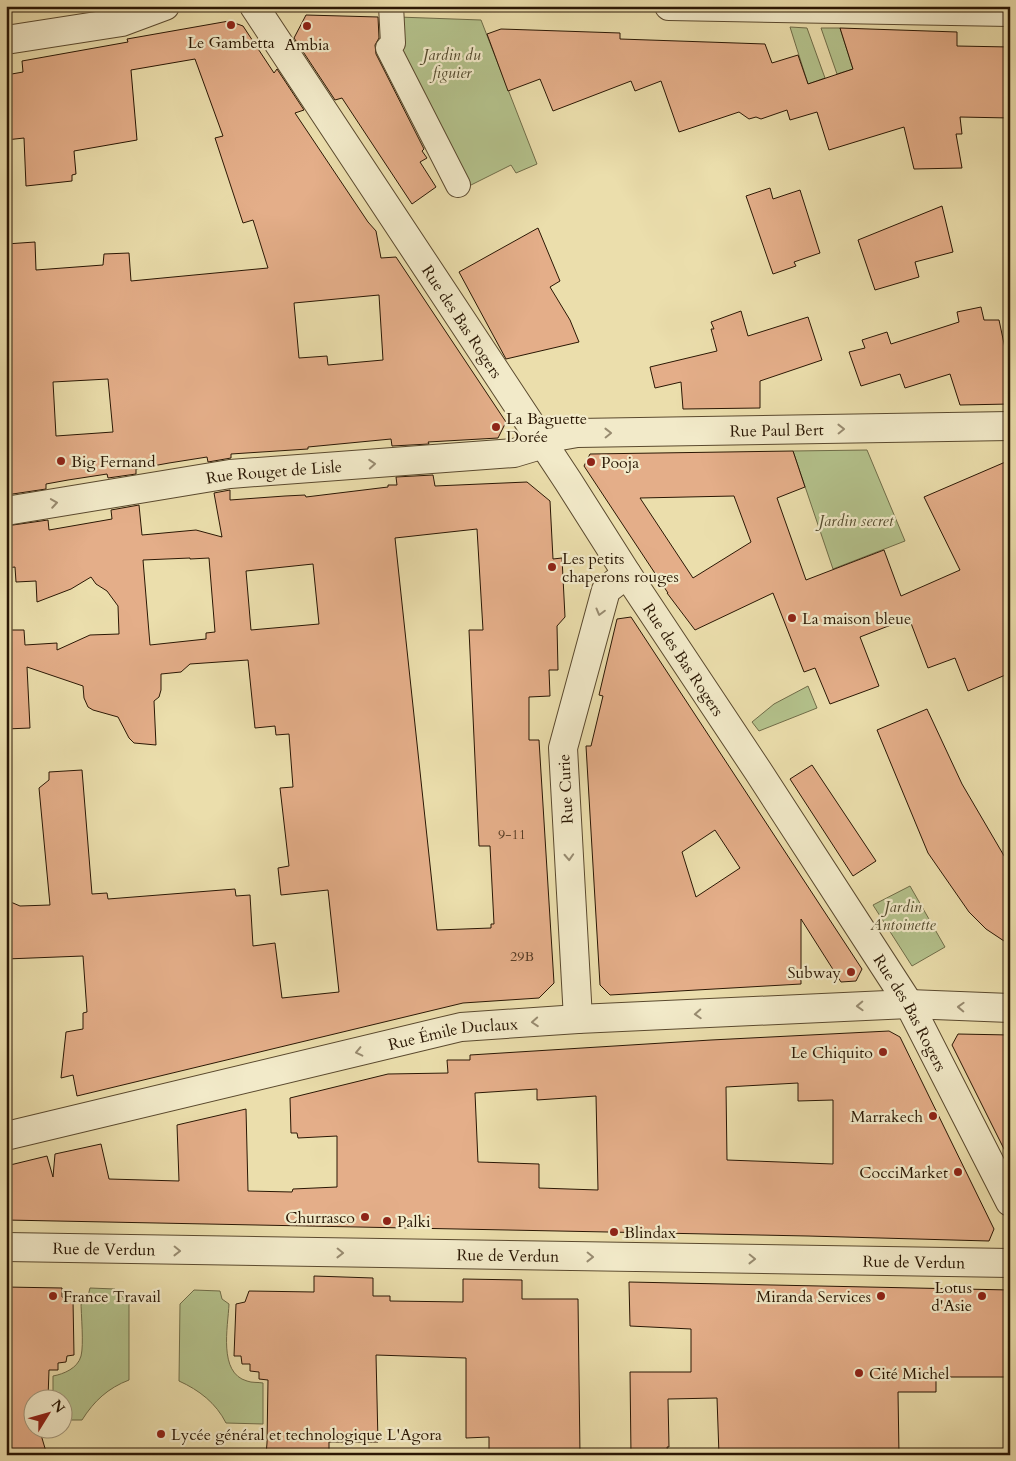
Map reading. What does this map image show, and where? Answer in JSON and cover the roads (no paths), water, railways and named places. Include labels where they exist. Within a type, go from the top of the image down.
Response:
[{"type":"street","points":[[6,40],[92,18],[112,6]]},
{"type":"street","points":[[6,40],[122,22],[165,6]]},
{"type":"street","name":"Rue des Bas Rogers","points":[[254,6],[544,444],[909,1004],[1010,1202]]},
{"type":"street","points":[[391,6],[393,43],[388,48],[458,185]]},
{"type":"street","points":[[669,6],[1010,12]]},
{"type":"street","name":"Rue Paul Bert","points":[[544,444],[560,436],[577,433],[1010,426]]},
{"type":"street","name":"Rue Rouget de Lisle","points":[[6,511],[230,474],[514,453],[544,444]]},
{"type":"street","name":"Rue Curie","points":[[578,1019],[563,748],[606,590],[627,574]]},
{"type":"street","name":"Rue Émile Duclaux","points":[[6,1136],[461,1027],[578,1019],[909,1004],[1010,1008]]},
{"type":"street","name":"Rue de Verdun","points":[[6,1247],[1010,1263]]},
{"type":"place","name":"Le Gambetta","points":[[231,25]]},
{"type":"place","name":"Ambia","points":[[307,26]]},
{"type":"place","name":"La Baguette Dorée","points":[[496,427]]},
{"type":"place","name":"Big Fernand","points":[[61,461]]},
{"type":"place","name":"Pooja","points":[[591,462]]},
{"type":"place","name":"Les petits chaperons rouges","points":[[552,567]]},
{"type":"place","name":"La maison bleue","points":[[792,618]]},
{"type":"place","name":"Subway","points":[[851,972]]},
{"type":"place","name":"Le Chiquito","points":[[883,1052]]},
{"type":"place","name":"Marrakech","points":[[933,1116]]},
{"type":"place","name":"CocciMarket","points":[[958,1172]]},
{"type":"place","name":"Churrasco","points":[[365,1217]]},
{"type":"place","name":"Palki","points":[[387,1221]]},
{"type":"place","name":"Blindax","points":[[614,1232]]},
{"type":"place","name":"France Travail","points":[[53,1296]]},
{"type":"place","name":"Miranda Services","points":[[881,1296]]},
{"type":"place","name":"Lotus d'Asie","points":[[982,1296]]},
{"type":"place","name":"Cité Michel","points":[[859,1373]]},
{"type":"place","name":"Lycée général et technologique L'Agora","points":[[161,1434]]},
{"type":"park label","name":"Jardin du figuier","points":[[452,63]]},
{"type":"park label","name":"Jardin secret","points":[[856,520]]},
{"type":"park label","name":"Jardin Antoinette","points":[[903,915]]}]
